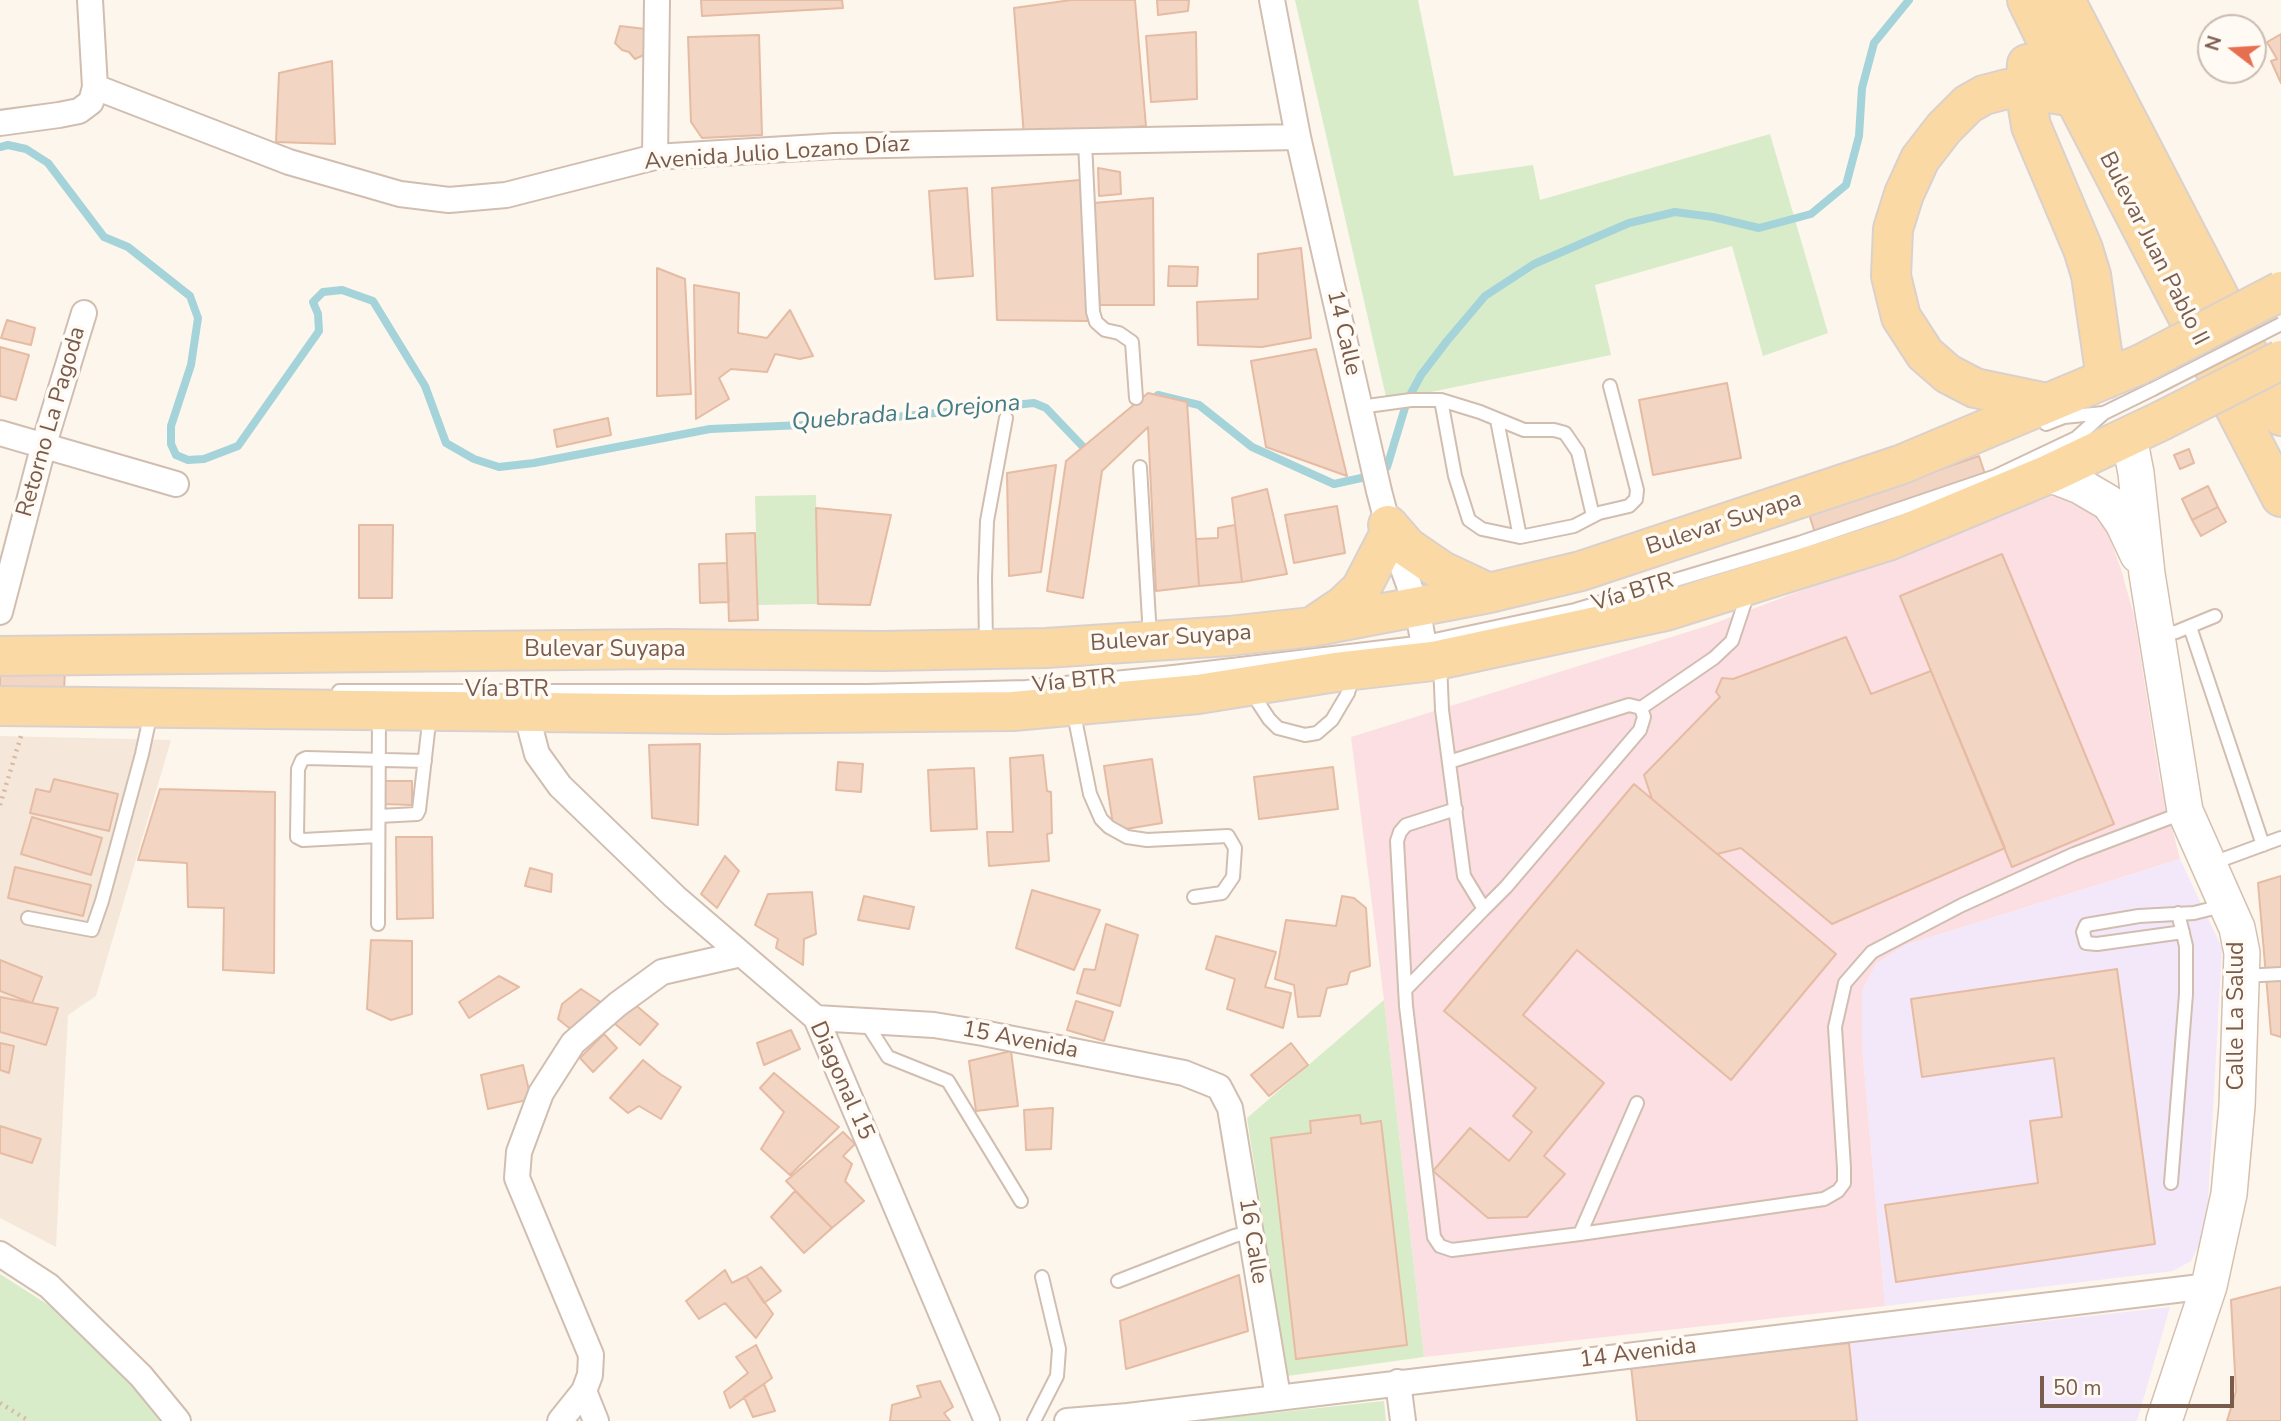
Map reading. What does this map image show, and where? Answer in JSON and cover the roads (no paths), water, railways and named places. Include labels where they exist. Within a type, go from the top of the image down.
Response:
[{"type":"main road","points":[[2041,4],[2025,89],[2031,126],[2083,248],[2132,401]]},
{"type":"main road","name":"Bulevar Juan Pablo II","points":[[2041,4],[2074,97],[2281,497]]},
{"type":"main road","name":"Bulevar Juan Pablo II","points":[[2041,4],[2281,416]]},
{"type":"main road","points":[[2037,416],[1948,374],[1925,354],[1901,317],[1891,276],[1893,229],[1904,194],[1920,159],[1944,128],[1968,104],[1983,95],[2007,89],[2025,89],[2074,97]]},
{"type":"main road","name":"Bulevar Suyapa","points":[[0,656],[640,649],[1172,649],[1324,631],[1425,634],[1666,611],[1888,541],[2049,474],[2132,401],[2281,291]]},
{"type":"main road","name":"Bulevar Suyapa","points":[[15,707],[790,713],[1013,710],[1198,694],[1354,670],[1425,634],[1489,593],[1581,571],[1900,465],[2037,416],[2132,401],[2281,360]]},
{"type":"main road","name":"Calle La Salud","points":[[2132,401],[2136,473],[2147,574]]},
{"type":"main road","name":"Calle La Salud","points":[[2049,474],[2080,486],[2109,503],[2123,523],[2174,631],[2185,811],[2226,904],[2242,953],[2237,1106],[2229,1194],[2209,1286],[2164,1421]]},
{"type":"main road","points":[[1383,504],[1407,547],[1442,571],[1489,593]]},
{"type":"main road","points":[[1324,631],[1343,606],[1361,589],[1383,504]]},
{"type":"street","points":[[0,123],[59,116],[79,111],[91,102],[95,87],[90,0]]},
{"type":"street","points":[[654,157],[657,0]]},
{"type":"street","name":"14 Calle","points":[[1272,0],[1298,137],[1383,504],[1425,634]]},
{"type":"street","name":"Avenida Julio Lozano Díaz","points":[[95,87],[289,162],[400,194],[449,200],[506,195],[654,157],[835,146],[1298,137]]},
{"type":"street","name":"Retorno La Pagoda","points":[[0,612],[44,444],[84,313]]},
{"type":"street","points":[[0,433],[176,484]]},
{"type":"street","name":"Diagonal 15","points":[[526,712],[537,754],[560,786],[675,897],[816,1018],[986,1421]]},
{"type":"street","points":[[560,1421],[584,1391],[590,1375],[591,1355],[517,1178],[519,1152],[541,1093],[573,1043],[662,972],[741,954]]},
{"type":"street","name":"15 Avenida","points":[[816,1018],[934,1025],[983,1033],[1184,1073],[1219,1087]]},
{"type":"street","name":"16 Calle","points":[[1219,1087],[1230,1108],[1278,1397]]},
{"type":"street","points":[[0,1254],[49,1286],[141,1376],[178,1421]]},
{"type":"street","name":"14 Avenida","points":[[1067,1421],[2209,1286]]},
{"type":"street","points":[[1398,1382],[1403,1421]]},
{"type":"street","points":[[584,1391],[596,1421]]},
{"type":"lane","points":[[1085,142],[1093,312],[1096,323],[1105,330],[1119,333],[1132,342],[1136,398]]},
{"type":"lane","name":"Vía BTR","points":[[321,691],[868,691],[1026,687],[1425,634],[1575,610],[1822,536],[1996,475],[2076,438],[2132,401],[2281,324]]},
{"type":"lane","points":[[1441,401],[1455,476],[1469,520],[1482,529],[1520,537],[1574,526],[1593,516],[1629,506],[1636,499],[1637,490],[1610,386]]},
{"type":"lane","points":[[1360,407],[1411,401],[1441,401],[1524,430],[1554,430],[1565,433],[1578,452],[1593,516]]},
{"type":"lane","points":[[986,649],[987,521],[1006,418]]},
{"type":"lane","points":[[1497,419],[1520,537]]},
{"type":"lane","points":[[1753,528],[1979,446]]},
{"type":"lane","points":[[1140,467],[1172,649]]},
{"type":"lane","points":[[1450,762],[1629,705],[1641,708],[1714,658],[1732,641],[1750,584]]},
{"type":"lane","points":[[2216,616],[2174,631],[2263,845]]},
{"type":"lane","points":[[1425,634],[1443,709],[1464,876],[1484,909]]},
{"type":"lane","name":"Vía BTR","points":[[0,663],[618,660],[946,663],[1172,649]]},
{"type":"lane","points":[[1248,686],[1278,728],[1305,735],[1317,733],[1332,720],[1348,693],[1354,670]]},
{"type":"lane","points":[[1072,705],[1090,794],[1101,819],[1109,827],[1127,837],[1147,840],[1228,836],[1235,848],[1233,877],[1222,892],[1194,897]]},
{"type":"lane","points":[[28,918],[92,930],[142,754],[151,708]]},
{"type":"lane","points":[[1405,990],[1506,887],[1640,730],[1644,717],[1641,708]]},
{"type":"lane","points":[[378,924],[379,710]]},
{"type":"lane","points":[[379,816],[417,814],[421,806],[430,711]]},
{"type":"lane","points":[[378,836],[303,840],[297,838],[298,769],[302,760],[425,761]]},
{"type":"lane","points":[[1456,809],[1406,825],[1396,841],[1405,990],[1434,1237],[1440,1246],[1452,1250],[1824,1199],[1838,1191],[1844,1182],[1844,1168],[1835,1027],[1845,983],[1872,952],[2011,882],[2074,854],[2185,811]]},
{"type":"lane","points":[[2209,864],[2281,838]]},
{"type":"lane","points":[[2183,932],[2097,944],[2086,943],[2083,932],[2086,925],[2139,916],[2194,914],[2226,904]]},
{"type":"lane","points":[[2171,1183],[2186,994],[2186,946],[2178,913]]},
{"type":"lane","points":[[2242,976],[2281,974]]},
{"type":"lane","points":[[865,1021],[888,1057],[948,1081],[1021,1200]]},
{"type":"lane","points":[[1580,1234],[1637,1103]]},
{"type":"lane","points":[[1118,1281],[1234,1236],[1251,1232]]},
{"type":"lane","points":[[1034,1421],[1057,1376],[1059,1349],[1042,1277]]},
{"type":"waterway","name":"Quebrada La Orejona","points":[[1150,402],[1158,395],[1199,405],[1252,447],[1334,484],[1375,475],[1387,467],[1407,401],[1421,375],[1485,296],[1534,264],[1629,223],[1675,212],[1713,217],[1759,228],[1811,214],[1846,185],[1859,136],[1862,88],[1874,43],[1909,0]]},
{"type":"waterway","name":"Quebrada La Orejona","points":[[0,147],[8,145],[26,149],[48,163],[104,237],[128,247],[190,296],[198,318],[191,365],[171,426],[171,444],[176,455],[188,460],[204,459],[238,446],[319,331],[318,314],[313,302],[323,292],[342,290],[373,301],[425,386],[446,443],[474,459],[499,467],[534,463],[710,429],[826,424],[1034,403],[1046,408],[1089,453]]}]
